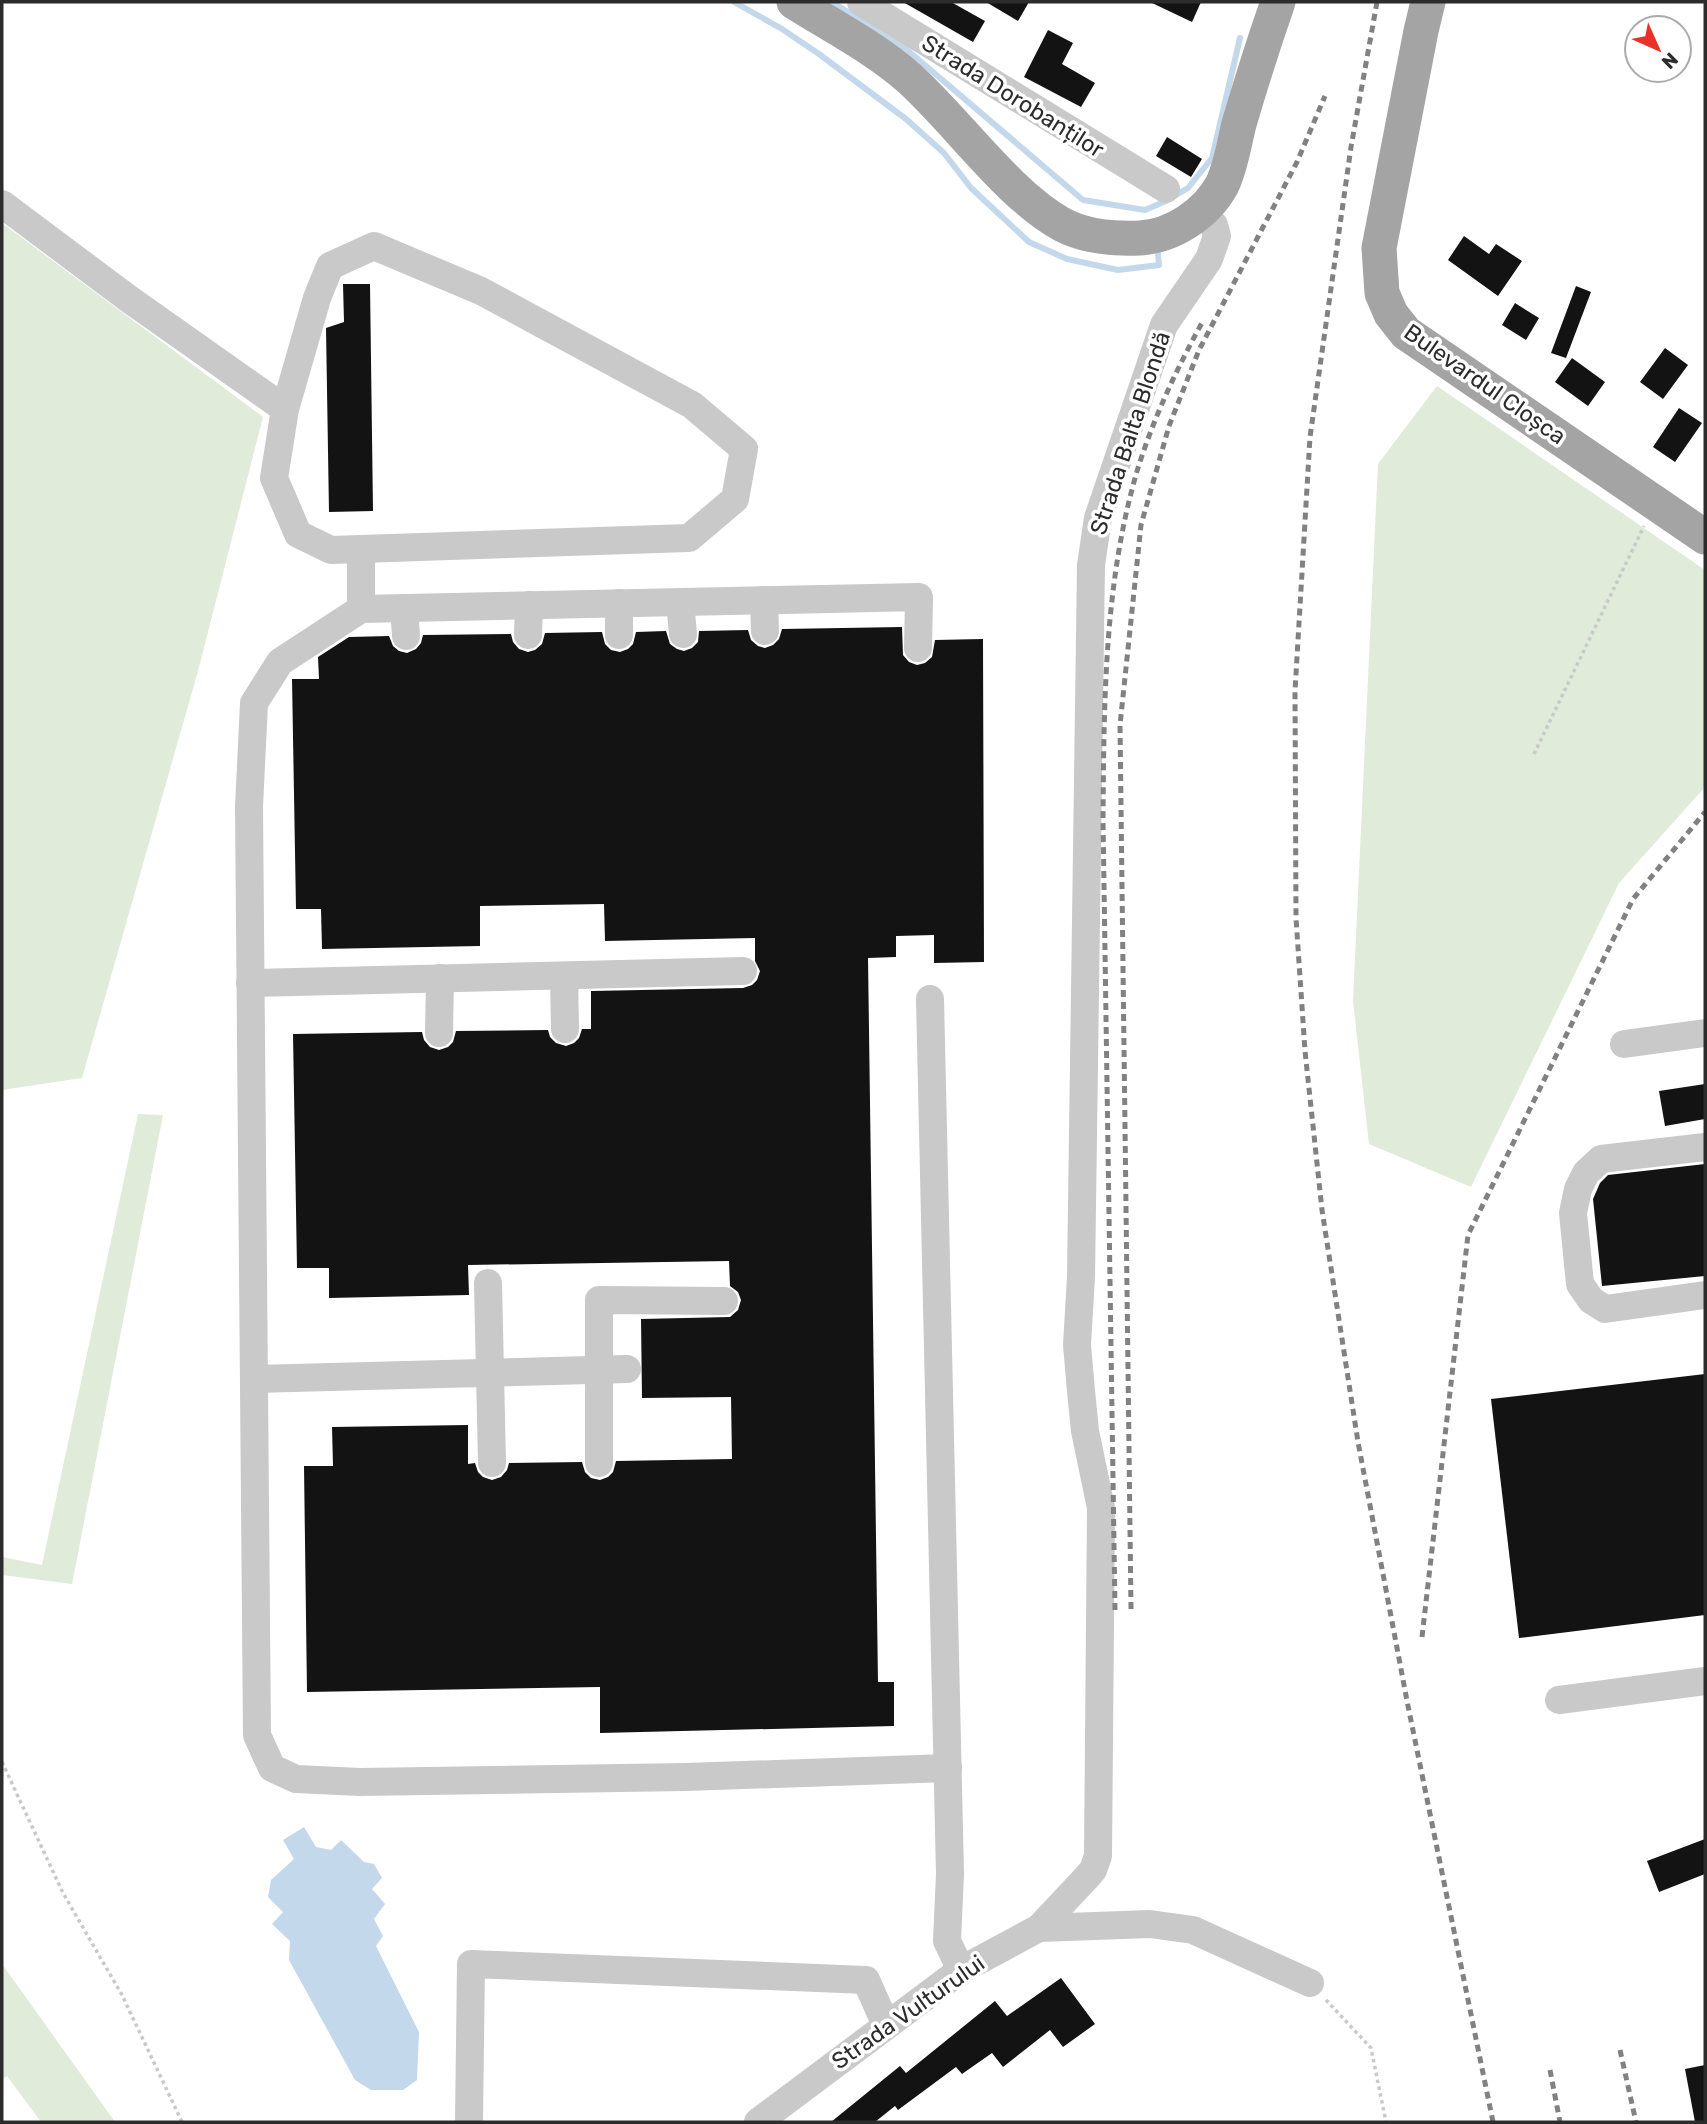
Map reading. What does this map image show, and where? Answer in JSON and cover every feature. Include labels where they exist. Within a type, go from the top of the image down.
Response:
[{"type":"main road","points":[[794,2],[907,76],[1038,209],[1064,226],[1096,236],[1150,237],[1171,232],[1200,211],[1221,185],[1278,2]]},
{"type":"main road","name":"Bulevardul Cloșca","points":[[1428,2],[1380,248],[1382,293],[1391,314],[1406,333],[1705,537]]},
{"type":"street","name":"Strada Dorobanților","points":[[861,2],[1166,189]]},
{"type":"street","points":[[2,204],[129,299],[285,409]]},
{"type":"street","name":"Strada Balta Blondă","points":[[1039,1928],[1093,1870],[1098,1856],[1101,1508],[1085,1431],[1077,1345],[1081,1277],[1091,565],[1098,518],[1164,325],[1209,259],[1217,236],[1214,225],[1200,211]]},
{"type":"street","points":[[374,246],[481,291],[692,405],[744,449],[735,499],[689,538],[331,550],[298,534],[274,478],[285,409],[317,298],[330,267],[374,246]]},
{"type":"street","points":[[361,549],[361,609]]},
{"type":"street","points":[[918,648],[919,597],[361,609],[281,662],[254,703],[248,807],[257,1735],[272,1768],[296,1779],[360,1782],[687,1777],[947,1768]]},
{"type":"street","points":[[764,600],[765,631]]},
{"type":"street","points":[[680,602],[682,634]]},
{"type":"street","points":[[619,603],[619,635]]},
{"type":"street","points":[[528,635],[529,605]]},
{"type":"street","points":[[404,608],[406,636]]},
{"type":"street","points":[[250,983],[743,971]]},
{"type":"street","points":[[564,976],[565,1029]]},
{"type":"street","points":[[439,1033],[440,978]]},
{"type":"street","points":[[930,999],[950,1874],[947,1941],[961,1970]]},
{"type":"street","points":[[1624,1044],[1705,1033]]},
{"type":"street","points":[[1705,1146],[1601,1159],[1586,1173],[1578,1189],[1573,1213],[1580,1284],[1591,1300],[1605,1309],[1705,1295]]},
{"type":"street","points":[[488,1283],[492,1463]]},
{"type":"street","points":[[600,1464],[599,1300],[711,1293]]},
{"type":"street","points":[[255,1379],[627,1369]]},
{"type":"street","points":[[1559,1700],[1705,1681]]},
{"type":"street","name":"Strada Vulturului","points":[[768,2119],[886,2025],[961,1970],[1039,1928],[1150,1924],[1193,1930],[1310,1983]]},
{"type":"street","points":[[469,2122],[471,1964],[866,1980],[886,2025]]},
{"type":"path","points":[[1534,754],[1634,545]]},
{"type":"path","points":[[2,1762],[64,1894],[122,1995],[182,2122]]},
{"type":"path","points":[[1310,1983],[1371,2048],[1386,2122]]},
{"type":"green space","points":[[2,223],[263,417],[198,671],[82,1078],[2,1090]]},
{"type":"green space","points":[[1437,386],[1705,570],[1705,787],[1619,883],[1471,1187],[1369,1144],[1353,1001],[1378,464]]},
{"type":"green space","points":[[138,1114],[163,1115],[72,1584],[2,1575],[2,1557],[42,1565]]},
{"type":"green space","points":[[2,1964],[115,2122],[41,2122],[7,2076],[2,2079]]},
{"type":"water","points":[[304,1827],[316,1847],[331,1850],[341,1840],[364,1862],[374,1864],[382,1878],[372,1889],[385,1904],[374,1919],[383,1936],[376,1946],[419,2032],[417,2080],[403,2090],[371,2090],[355,2080],[289,1960],[290,1941],[272,1924],[283,1912],[268,1897],[271,1880],[294,1859],[283,1840]]},
{"type":"building","points":[[903,2],[951,2],[985,21],[973,42]]},
{"type":"building","points":[[986,2],[1029,2],[1018,21]]},
{"type":"building","points":[[1150,2],[1201,2],[1192,22]]},
{"type":"building","points":[[1048,30],[1073,43],[1062,64],[1095,83],[1081,107],[1024,77]]},
{"type":"building","points":[[1167,137],[1202,159],[1191,177],[1156,156]]},
{"type":"building","points":[[1464,236],[1489,254],[1496,244],[1522,261],[1498,296],[1448,260]]},
{"type":"building","points":[[343,284],[370,284],[373,511],[329,512],[326,328],[344,322]]},
{"type":"building","points":[[1576,286],[1591,292],[1566,358],[1551,353]]},
{"type":"building","points":[[1515,303],[1539,318],[1526,340],[1502,325]]},
{"type":"building","points":[[1665,348],[1688,365],[1663,399],[1640,382]]},
{"type":"building","points":[[1572,358],[1605,382],[1588,406],[1555,382]]},
{"type":"building","points":[[1679,408],[1702,423],[1675,462],[1653,447]]},
{"type":"building","points":[[902,627],[903,655],[909,662],[917,665],[932,657],[935,640],[983,639],[984,962],[934,963],[934,935],[896,936],[896,957],[868,958],[878,1682],[894,1682],[894,1726],[600,1733],[600,1687],[307,1692],[304,1466],[333,1466],[332,1427],[468,1425],[468,1464],[475,1463],[483,1477],[492,1480],[501,1477],[509,1463],[582,1462],[585,1472],[591,1478],[600,1480],[613,1472],[616,1461],[732,1459],[731,1397],[642,1398],[641,1319],[730,1317],[738,1310],[741,1300],[738,1292],[730,1286],[729,1261],[468,1265],[469,1295],[329,1298],[329,1268],[297,1268],[293,1034],[422,1032],[430,1047],[439,1050],[453,1042],[456,1031],[548,1030],[556,1043],[566,1046],[579,1038],[582,1029],[591,1029],[591,991],[743,988],[757,980],[760,971],[755,961],[755,938],[605,941],[604,904],[480,906],[480,946],[322,949],[321,909],[296,909],[292,679],[319,679],[318,657],[349,637],[389,636],[393,646],[407,653],[416,649],[423,635],[511,634],[519,649],[528,652],[542,644],[545,633],[602,632],[605,644],[611,650],[620,652],[633,644],[636,632],[666,631],[670,644],[684,651],[698,642],[699,631],[748,630],[751,640],[765,648],[779,639],[782,629]]},
{"type":"building","points":[[1705,1084],[1705,1119],[1665,1126],[1659,1091]]},
{"type":"building","points":[[1705,1164],[1705,1276],[1602,1286],[1593,1199],[1600,1183],[1608,1175]]},
{"type":"building","points":[[1705,1374],[1705,1615],[1519,1638],[1491,1399]]},
{"type":"building","points":[[1705,1839],[1705,1874],[1659,1892],[1647,1861]]},
{"type":"building","points":[[1061,1978],[1095,2024],[1063,2047],[1050,2030],[1003,2067],[992,2053],[962,2074],[956,2067],[898,2110],[895,2106],[875,2122],[831,2122],[900,2066],[906,2073],[995,2001],[1007,2016]]},
{"type":"building","points":[[1705,2065],[1705,2122],[1695,2122],[1685,2069]]},
{"type":"waterway","points":[[734,2],[819,54],[906,119],[944,153],[971,188],[1029,242],[1067,259],[1118,270],[1159,265],[1158,254]]},
{"type":"waterway","points":[[832,2],[906,49],[1083,200],[1145,210],[1188,188],[1212,158],[1240,38]]},
{"type":"railway","points":[[1377,2],[1351,147],[1310,437],[1295,691],[1296,918],[1305,1051],[1322,1210],[1358,1442],[1408,1706],[1493,2122]]},
{"type":"railway","points":[[1131,1609],[1120,725],[1141,525],[1169,426],[1199,350],[1297,162],[1325,96]]},
{"type":"railway","points":[[1115,1610],[1103,819],[1108,642],[1118,554],[1138,468],[1167,393],[1203,321]]},
{"type":"railway","points":[[1422,1637],[1468,1235],[1633,899],[1705,812]]},
{"type":"railway","points":[[1620,2050],[1636,2122]]},
{"type":"railway","points":[[1550,2070],[1560,2122]]}]
